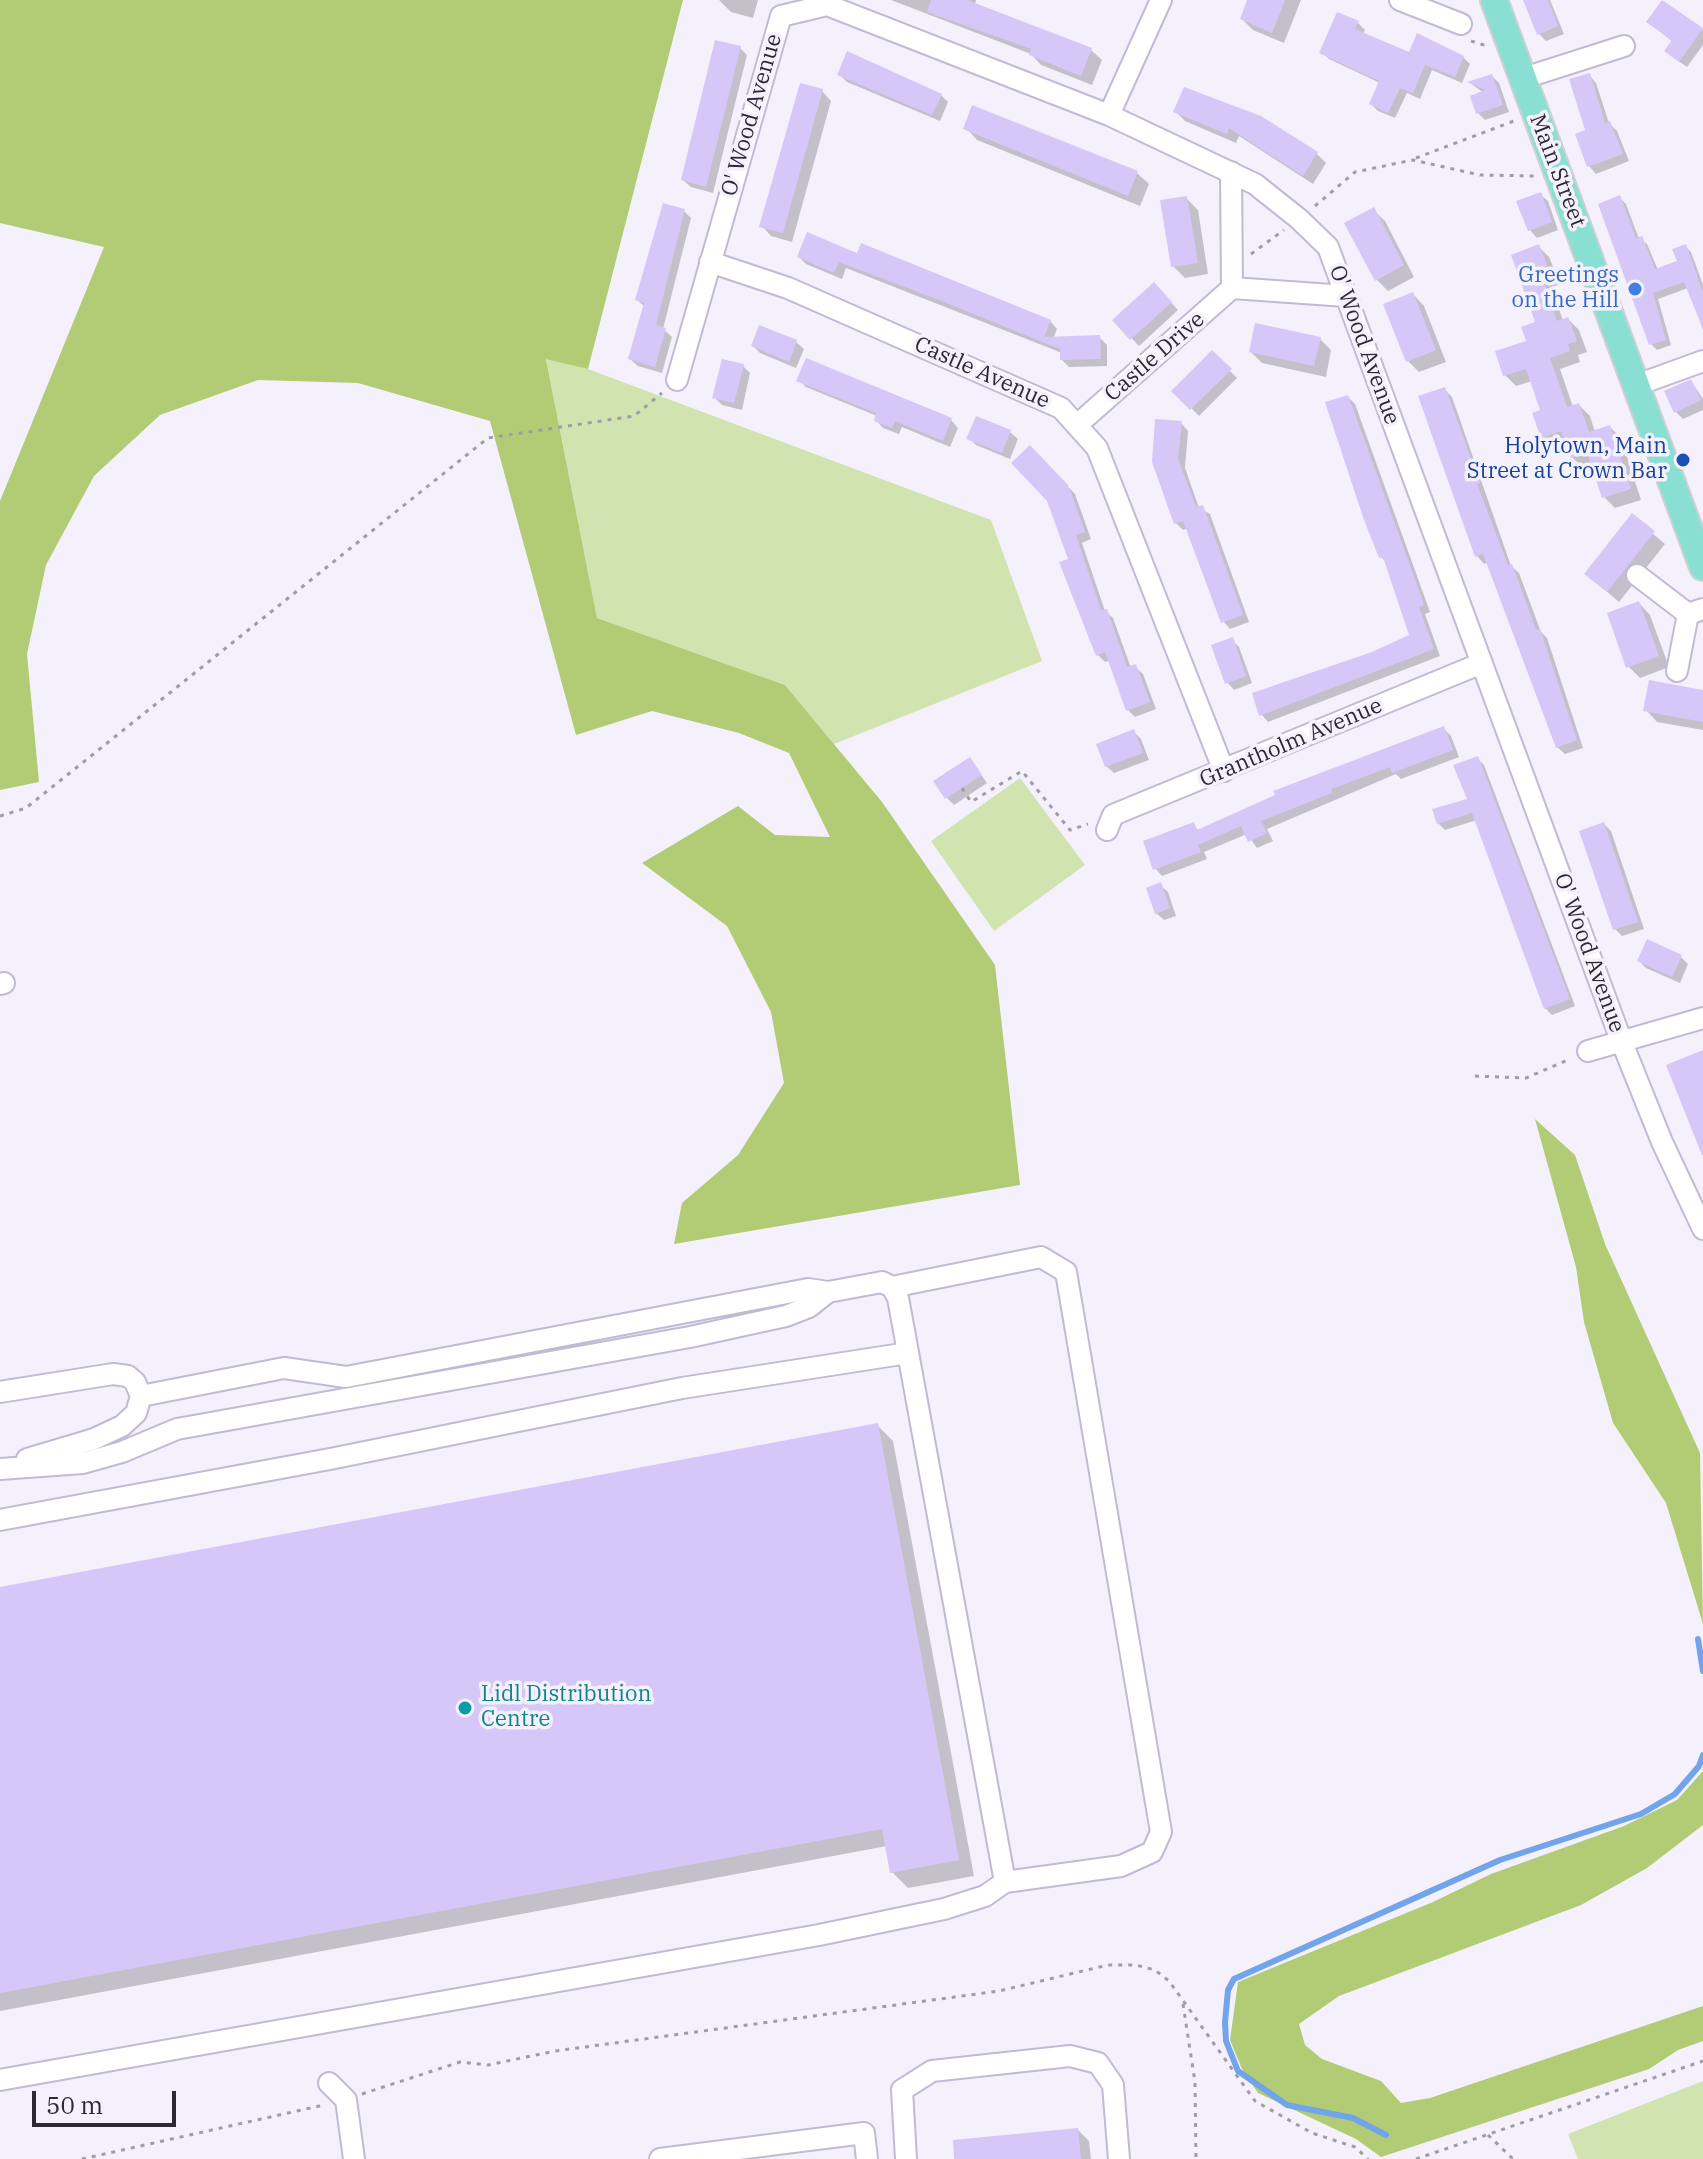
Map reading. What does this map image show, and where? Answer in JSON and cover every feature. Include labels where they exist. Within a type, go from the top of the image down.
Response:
[{"type":"main road","name":"Main Street","points":[[1494,0],[1702,559]]},
{"type":"street","points":[[1109,115],[1161,0]]},
{"type":"street","points":[[1400,0],[1461,24]]},
{"type":"street","name":"O' Wood Avenue","points":[[677,380],[781,16],[827,5],[1109,115],[1255,184],[1299,219],[1328,247],[1621,1040],[1662,1142],[1703,1229]]},
{"type":"street","points":[[1520,67],[1624,46]]},
{"type":"street","points":[[1231,172],[1232,278],[1346,296]]},
{"type":"street","name":"Castle Avenue","points":[[710,262],[788,288],[1061,408],[1097,448],[1224,771]]},
{"type":"street","name":"Castle Drive","points":[[1077,425],[1232,278]]},
{"type":"street","points":[[1637,385],[1703,361]]},
{"type":"street","points":[[1637,575],[1696,612],[1677,671]]},
{"type":"street","name":"Grantholm Avenue","points":[[1110,822],[1482,663]]},
{"type":"street","points":[[1588,1051],[1703,1018]]},
{"type":"street","points":[[0,2080],[819,1935],[944,1909],[985,1896],[1005,1882],[1121,1866],[1152,1852],[1161,1832],[1066,1272],[1041,1257],[892,1287]]},
{"type":"street","points":[[0,1468],[94,1439],[122,1426],[139,1404],[284,1368],[346,1377],[808,1289],[828,1292],[882,1282],[892,1287],[898,1298],[1005,1882]]},
{"type":"street","points":[[0,1468],[83,1463],[122,1452],[177,1429],[690,1337],[786,1316],[809,1307],[828,1292]]},
{"type":"street","points":[[0,1520],[330,1459],[682,1388],[908,1353]]},
{"type":"street","points":[[0,1392],[113,1374],[128,1376],[135,1382],[139,1404],[177,1429]]},
{"type":"street","points":[[906,2159],[902,2090],[932,2071],[1070,2056],[1098,2063],[1113,2085],[1119,2159]]},
{"type":"street","points":[[329,2083],[346,2100],[354,2159]]},
{"type":"street","points":[[660,2159],[864,2133],[867,2159]]},
{"type":"path","points":[[1461,24],[1462,38],[1520,67]]},
{"type":"path","points":[[1232,278],[1355,172],[1413,160],[1520,119],[1534,109]]},
{"type":"path","points":[[1413,160],[1480,175],[1531,178],[1557,168]]},
{"type":"path","points":[[0,816],[26,808],[488,438],[634,416],[677,380]]},
{"type":"path","points":[[962,788],[971,802],[1022,771],[1070,830],[1110,822]]},
{"type":"path","points":[[1475,1076],[1526,1078],[1588,1051]]},
{"type":"path","points":[[82,2159],[346,2100],[460,2062],[488,2065],[569,2049],[999,1991],[1108,1965],[1136,1965],[1155,1970],[1169,1981],[1255,2101],[1312,2133],[1355,2147],[1368,2159]]},
{"type":"path","points":[[1182,2000],[1195,2082],[1196,2159]]},
{"type":"path","points":[[1418,2159],[1703,2061]]},
{"type":"path","points":[[1488,2135],[1513,2159]]},
{"type":"green space","points":[[0,0],[683,0],[588,369],[546,359],[597,618],[785,685],[882,802],[995,965],[1020,1185],[674,1244],[682,1203],[738,1155],[784,1083],[771,1012],[727,926],[642,863],[738,806],[775,835],[830,837],[789,753],[739,733],[652,711],[576,735],[490,421],[358,383],[258,380],[160,415],[94,476],[46,565],[27,654],[39,782],[0,790],[0,501],[104,247],[0,223]]},
{"type":"green space","points":[[546,358],[588,369],[991,520],[1042,661],[834,744],[785,685],[597,618]]},
{"type":"green space","points":[[1020,778],[1085,865],[994,931],[931,841]]},
{"type":"green space","points":[[1535,1119],[1575,1155],[1605,1244],[1700,1453],[1703,1624],[1666,1503],[1613,1423],[1584,1322],[1576,1267]]},
{"type":"green space","points":[[1703,1771],[1703,1825],[1647,1868],[1581,1905],[1339,1996],[1299,2024],[1305,2045],[1322,2059],[1381,2081],[1401,2103],[1430,2098],[1703,2006],[1703,2041],[1678,2050],[1649,2069],[1381,2157],[1356,2139],[1258,2093],[1242,2069],[1230,2040],[1238,1982],[1433,1902],[1491,1874],[1624,1826],[1677,1800]]},
{"type":"green space","points":[[1703,2081],[1703,2159],[1578,2159],[1568,2134]]},
{"type":"building","points":[[931,0],[967,0],[1092,48],[1081,76],[1029,55],[1031,49],[927,12]]},
{"type":"building","points":[[1247,0],[1285,0],[1272,33],[1240,19]]},
{"type":"building","points":[[1523,0],[1548,0],[1558,26],[1537,35]]},
{"type":"building","points":[[1662,0],[1703,28],[1679,62],[1664,51],[1672,40],[1646,22]]},
{"type":"building","points":[[1337,12],[1359,21],[1355,29],[1409,52],[1417,33],[1464,56],[1455,77],[1425,65],[1413,93],[1400,88],[1388,113],[1369,104],[1379,81],[1319,53]]},
{"type":"building","points":[[715,40],[741,46],[706,187],[681,180]]},
{"type":"building","points":[[847,51],[942,94],[932,115],[837,75]]},
{"type":"building","points":[[1590,73],[1605,123],[1610,121],[1623,154],[1587,167],[1575,134],[1585,130],[1569,79]]},
{"type":"building","points":[[1492,74],[1503,105],[1476,114],[1470,96],[1485,90],[1467,82]]},
{"type":"building","points":[[800,83],[823,89],[783,233],[759,227]]},
{"type":"building","points":[[1184,87],[1261,116],[1318,152],[1303,176],[1229,128],[1227,134],[1173,112]]},
{"type":"building","points":[[972,105],[1138,171],[1128,196],[963,129]]},
{"type":"building","points":[[1541,192],[1552,222],[1528,231],[1516,201]]},
{"type":"building","points":[[1620,195],[1636,238],[1642,236],[1655,269],[1677,261],[1672,249],[1686,244],[1703,292],[1703,329],[1684,282],[1653,293],[1666,340],[1649,345],[1598,204]]},
{"type":"building","points":[[1187,196],[1198,263],[1171,267],[1160,200]]},
{"type":"building","points":[[663,203],[685,209],[656,325],[666,328],[655,367],[628,359],[644,303],[635,300]]},
{"type":"building","points":[[1374,207],[1404,265],[1375,281],[1344,223]]},
{"type":"building","points":[[807,232],[857,253],[861,243],[1051,320],[1044,337],[1100,335],[1101,359],[1060,360],[1060,349],[939,300],[839,262],[834,273],[797,257]]},
{"type":"building","points":[[1539,244],[1550,273],[1542,276],[1557,321],[1568,317],[1577,341],[1568,344],[1570,351],[1550,358],[1567,407],[1579,403],[1589,432],[1610,425],[1631,489],[1602,498],[1587,453],[1571,458],[1561,431],[1541,438],[1532,413],[1540,410],[1526,369],[1503,376],[1495,351],[1526,341],[1521,327],[1535,322],[1511,255]]},
{"type":"building","points":[[1154,282],[1172,302],[1130,340],[1112,320]]},
{"type":"building","points":[[1413,292],[1436,350],[1406,362],[1383,304]]},
{"type":"building","points":[[1255,323],[1321,337],[1314,366],[1249,352]]},
{"type":"building","points":[[759,325],[797,340],[789,362],[751,346]]},
{"type":"building","points":[[1212,350],[1232,369],[1190,410],[1171,391]]},
{"type":"building","points":[[806,358],[952,418],[943,441],[895,421],[892,428],[874,421],[876,413],[796,381]]},
{"type":"building","points":[[722,359],[744,364],[734,403],[712,398]]},
{"type":"building","points":[[1691,379],[1701,400],[1674,413],[1664,391]]},
{"type":"building","points":[[1445,387],[1508,565],[1512,564],[1536,630],[1540,629],[1577,740],[1556,748],[1483,554],[1475,557],[1418,396]]},
{"type":"building","points":[[1348,395],[1424,605],[1419,607],[1434,649],[1259,716],[1252,693],[1372,652],[1409,635],[1383,557],[1379,558],[1364,520],[1325,402]]},
{"type":"building","points":[[976,416],[1011,430],[1002,453],[966,439]]},
{"type":"building","points":[[1155,419],[1182,421],[1178,459],[1196,507],[1203,505],[1243,615],[1221,623],[1183,521],[1174,524],[1152,462]]},
{"type":"building","points":[[1030,445],[1068,485],[1085,532],[1076,535],[1101,610],[1107,609],[1127,667],[1136,664],[1150,702],[1126,711],[1105,652],[1096,656],[1059,562],[1068,559],[1047,501],[1011,463]]},
{"type":"building","points":[[1632,513],[1655,531],[1607,592],[1584,574]]},
{"type":"building","points":[[1639,601],[1659,656],[1626,668],[1607,613]]},
{"type":"building","points":[[1233,637],[1246,676],[1225,684],[1211,645]]},
{"type":"building","points":[[1649,680],[1703,690],[1703,722],[1643,711]]},
{"type":"building","points":[[1444,726],[1453,750],[1392,773],[1390,767],[1331,789],[1332,793],[1261,821],[1267,833],[1248,842],[1241,826],[1198,845],[1201,852],[1153,870],[1143,841],[1194,822],[1197,830],[1275,795],[1273,791]]},
{"type":"building","points":[[1134,729],[1143,753],[1105,767],[1096,744]]},
{"type":"building","points":[[1478,756],[1570,999],[1544,1009],[1472,813],[1437,824],[1432,809],[1467,799],[1453,765]]},
{"type":"building","points":[[970,757],[982,775],[945,799],[933,781]]},
{"type":"building","points":[[1604,822],[1638,922],[1613,930],[1579,831]]},
{"type":"building","points":[[1161,882],[1170,908],[1155,914],[1146,888]]},
{"type":"building","points":[[1647,939],[1682,955],[1672,977],[1637,961]]},
{"type":"building","points":[[1703,1050],[1703,1155],[1702,1155],[1666,1065]]},
{"type":"building","name":"Lidl Distribution Centre","points":[[878,1423],[959,1860],[890,1873],[882,1829],[0,1993],[0,1587]]},
{"type":"building","points":[[1078,2128],[1081,2159],[954,2159],[953,2140]]},
{"type":"waterway","points":[[1698,1639],[1703,1671]]},
{"type":"waterway","points":[[1386,2135],[1353,2118],[1287,2105],[1238,2071],[1226,2041],[1225,2022],[1228,1990],[1234,1979],[1500,1860],[1641,1814],[1675,1794],[1699,1766],[1703,1755]]},
{"type":"place","name":"Greetings on the Hill","points":[[1635,289]]},
{"type":"place","name":"Holytown, Main Street at Crown Bar","points":[[1683,460]]},
{"type":"place","name":"Lidl Distribution Centre","points":[[465,1708]]}]
